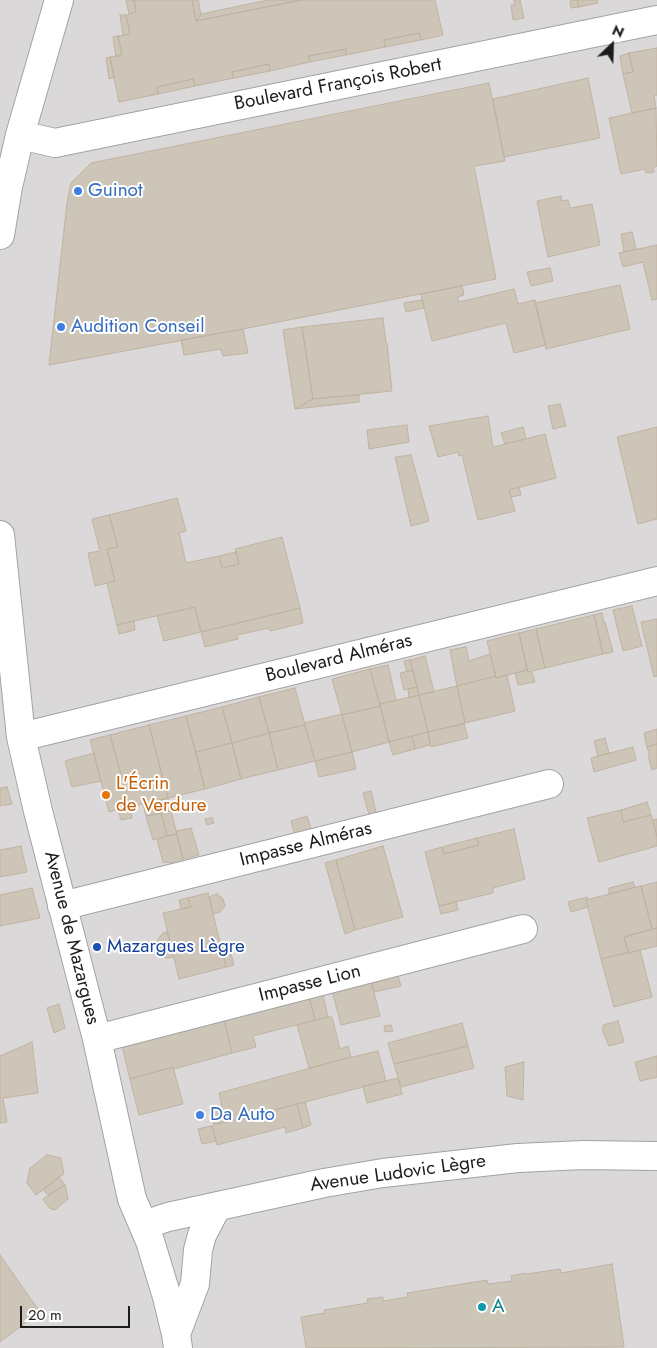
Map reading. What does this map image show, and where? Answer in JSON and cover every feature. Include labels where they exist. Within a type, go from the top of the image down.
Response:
[{"type":"street","points":[[0,235],[20,135],[59,0]]},
{"type":"street","name":"Boulevard François Robert","points":[[20,135],[55,143],[657,20]]},
{"type":"street","name":"Avenue de Mazargues","points":[[0,535],[21,736],[38,811],[97,1039],[127,1180],[164,1288],[177,1341]]},
{"type":"street","name":"Boulevard Alméras","points":[[21,736],[657,581]]},
{"type":"street","name":"Impasse Alméras","points":[[62,906],[549,784]]},
{"type":"street","name":"Impasse Lion","points":[[97,1039],[523,929]]},
{"type":"street","name":"Avenue Ludovic Lègre","points":[[144,1225],[168,1217],[324,1182],[392,1172],[518,1158],[583,1155],[657,1156]]},
{"type":"street","name":"Avenue de Mazargues","points":[[177,1341],[195,1284],[198,1250],[202,1235],[217,1206]]},
{"type":"shaded area","points":[[0,0],[657,0],[657,1348],[0,1348]]},
{"type":"building","points":[[126,0],[134,0],[136,12],[129,14]]},
{"type":"building","points":[[134,0],[192,0],[196,21],[302,0],[435,0],[443,35],[421,40],[419,33],[384,40],[385,47],[346,55],[346,49],[309,56],[310,62],[270,71],[269,64],[232,72],[234,78],[195,86],[193,79],[157,87],[158,94],[119,102],[110,57],[122,55],[118,36],[130,34],[126,15],[136,12]]},
{"type":"building","points":[[192,0],[198,0],[201,14],[196,21]]},
{"type":"building","points":[[268,0],[302,0],[196,21],[201,14]]},
{"type":"building","points":[[514,0],[520,0],[524,18],[513,20],[511,5],[515,5]]},
{"type":"building","points":[[577,0],[579,7],[571,8],[570,1]]},
{"type":"building","points":[[577,0],[597,0],[598,3],[579,7]]},
{"type":"building","points":[[120,15],[126,15],[130,34],[123,35]]},
{"type":"building","points":[[419,33],[421,40],[385,47],[384,40]]},
{"type":"building","points":[[118,36],[122,55],[116,57],[113,37]]},
{"type":"building","points":[[657,48],[657,95],[654,96],[656,108],[632,113],[623,74],[633,72],[629,53]]},
{"type":"building","points":[[346,49],[346,55],[310,62],[309,56]]},
{"type":"building","points":[[629,53],[633,72],[623,74],[620,56]]},
{"type":"building","points":[[110,57],[114,78],[109,79],[106,58]]},
{"type":"building","points":[[269,64],[270,71],[234,78],[232,72]]},
{"type":"building","points":[[588,78],[600,138],[504,157],[493,99]]},
{"type":"building","points":[[193,79],[195,86],[158,94],[157,87]]},
{"type":"building","points":[[489,83],[505,161],[474,166],[496,279],[49,365],[67,203],[71,183],[91,163]]},
{"type":"building","points":[[656,108],[657,166],[653,167],[654,172],[646,173],[645,169],[621,174],[609,118]]},
{"type":"building","points":[[561,196],[562,201],[568,200],[570,208],[592,204],[600,245],[548,257],[537,201]]},
{"type":"building","points":[[632,232],[636,249],[624,252],[621,234]]},
{"type":"building","points":[[657,245],[657,299],[652,300],[643,262],[623,267],[619,253]]},
{"type":"building","points":[[550,268],[553,281],[531,286],[527,272]]},
{"type":"building","points":[[620,285],[630,329],[546,349],[535,303]]},
{"type":"building","points":[[462,286],[464,295],[457,297],[459,302],[514,289],[518,304],[535,300],[546,345],[514,353],[506,323],[432,341],[421,294]]},
{"type":"building","points":[[422,300],[424,308],[406,312],[404,303]]},
{"type":"building","points":[[383,318],[392,391],[313,399],[302,327]]},
{"type":"building","points":[[302,327],[313,399],[295,409],[283,330]]},
{"type":"building","points":[[243,329],[248,353],[223,356],[221,349],[184,355],[181,340]]},
{"type":"building","points":[[359,395],[359,402],[295,409],[313,399]]},
{"type":"building","points":[[560,404],[566,426],[553,429],[548,406]]},
{"type":"building","points":[[488,416],[493,447],[545,434],[556,478],[509,490],[515,511],[478,520],[462,455],[459,456],[458,452],[438,457],[429,426]]},
{"type":"building","points":[[407,425],[409,442],[369,449],[367,430]]},
{"type":"building","points":[[523,427],[526,439],[505,444],[501,433]]},
{"type":"building","points":[[657,427],[657,519],[638,524],[617,437]]},
{"type":"building","points":[[411,455],[429,521],[411,526],[395,457]]},
{"type":"building","points":[[519,487],[521,495],[511,497],[509,490]]},
{"type":"building","points":[[177,498],[186,531],[179,533],[186,563],[219,556],[222,568],[239,564],[235,549],[282,537],[300,608],[201,632],[195,607],[117,625],[107,583],[115,581],[107,549],[118,547],[109,515]]},
{"type":"building","points":[[109,515],[118,547],[107,549],[115,581],[95,586],[88,553],[100,551],[92,519]]},
{"type":"building","points":[[236,552],[239,564],[222,568],[219,556]]},
{"type":"building","points":[[632,606],[642,646],[623,651],[613,610]]},
{"type":"building","points":[[195,607],[201,632],[164,641],[157,616]]},
{"type":"building","points":[[300,608],[303,623],[270,631],[269,628],[237,635],[238,639],[205,647],[201,632]]},
{"type":"building","points":[[602,613],[613,652],[603,654],[594,615]]},
{"type":"building","points":[[594,615],[603,654],[545,668],[536,629]]},
{"type":"building","points":[[657,619],[657,676],[654,677],[641,622]]},
{"type":"building","points":[[134,621],[135,630],[119,634],[117,625]]},
{"type":"building","points":[[536,629],[545,668],[528,672],[519,633]]},
{"type":"building","points":[[519,633],[527,670],[496,678],[487,641]]},
{"type":"building","points":[[466,647],[469,661],[490,654],[496,676],[457,686],[450,650]]},
{"type":"building","points":[[425,656],[434,692],[419,695],[410,660]]},
{"type":"building","points":[[410,660],[413,670],[407,672],[404,661]]},
{"type":"building","points":[[388,665],[396,700],[380,704],[370,669]]},
{"type":"building","points":[[370,669],[380,706],[342,715],[332,679]]},
{"type":"building","points":[[413,670],[417,687],[404,690],[400,673]]},
{"type":"building","points":[[527,670],[532,672],[535,682],[518,685],[515,673]]},
{"type":"building","points":[[507,675],[515,711],[465,723],[457,686]]},
{"type":"building","points":[[457,686],[465,723],[428,732],[419,695]]},
{"type":"building","points":[[417,687],[419,695],[409,698],[408,689]]},
{"type":"building","points":[[295,688],[305,725],[269,733],[259,697]]},
{"type":"building","points":[[419,695],[428,732],[389,742],[380,704]]},
{"type":"building","points":[[259,697],[269,733],[232,743],[222,707]]},
{"type":"building","points":[[380,706],[389,742],[352,752],[342,715]]},
{"type":"building","points":[[222,707],[232,743],[196,752],[186,716]]},
{"type":"building","points":[[342,714],[352,752],[315,761],[304,723]]},
{"type":"building","points":[[186,716],[205,789],[168,798],[149,725]]},
{"type":"building","points":[[464,724],[468,738],[431,747],[428,732]]},
{"type":"building","points":[[149,725],[168,798],[130,807],[110,735]]},
{"type":"building","points":[[305,725],[315,761],[278,770],[269,733]]},
{"type":"building","points":[[657,729],[657,744],[647,747],[644,733]]},
{"type":"building","points":[[428,732],[430,745],[415,749],[412,736]]},
{"type":"building","points":[[269,733],[278,770],[241,779],[232,743]]},
{"type":"building","points":[[110,735],[130,807],[109,812],[90,740]]},
{"type":"building","points":[[412,736],[415,749],[393,755],[389,742]]},
{"type":"building","points":[[605,738],[609,753],[598,756],[594,741]]},
{"type":"building","points":[[232,743],[241,779],[205,789],[196,752]]},
{"type":"building","points":[[657,744],[657,768],[652,770],[647,747]]},
{"type":"building","points":[[633,747],[636,760],[594,772],[591,758]]},
{"type":"building","points":[[352,752],[356,769],[319,777],[315,761]]},
{"type":"building","points":[[94,753],[101,781],[72,787],[65,761]]},
{"type":"building","points":[[7,787],[12,804],[0,806],[0,788]]},
{"type":"building","points":[[371,791],[377,816],[370,818],[363,793]]},
{"type":"building","points":[[168,798],[171,811],[146,816],[143,804]]},
{"type":"building","points":[[647,802],[651,815],[623,822],[621,810]]},
{"type":"building","points":[[130,807],[132,818],[121,820],[118,810]]},
{"type":"building","points":[[621,810],[623,822],[651,815],[657,837],[657,846],[599,862],[587,818]]},
{"type":"building","points":[[171,811],[177,834],[167,836],[161,813]]},
{"type":"building","points":[[161,813],[167,836],[153,840],[146,816]]},
{"type":"building","points":[[307,816],[312,832],[295,836],[291,821]]},
{"type":"building","points":[[212,818],[214,823],[207,825],[205,819]]},
{"type":"building","points":[[657,819],[657,837],[653,820]]},
{"type":"building","points":[[191,828],[199,855],[183,859],[176,831]]},
{"type":"building","points":[[514,829],[525,879],[493,888],[493,893],[439,906],[425,852],[442,847],[444,854],[479,845],[477,838]]},
{"type":"building","points":[[177,834],[184,864],[163,862],[157,839]]},
{"type":"building","points":[[477,838],[479,845],[444,854],[442,847]]},
{"type":"building","points":[[21,846],[27,872],[0,877],[0,850]]},
{"type":"building","points":[[383,846],[403,917],[355,930],[336,860]]},
{"type":"building","points":[[336,860],[355,930],[345,934],[325,863]]},
{"type":"building","points":[[633,882],[635,887],[609,894],[609,888]]},
{"type":"building","points":[[657,882],[657,928],[652,929],[641,886]]},
{"type":"building","points":[[641,886],[652,929],[624,937],[628,952],[601,959],[586,900]]},
{"type":"building","points":[[32,888],[40,918],[0,926],[0,895]]},
{"type":"building","points":[[208,893],[226,967],[179,979],[163,913],[191,907],[188,898]]},
{"type":"building","points":[[217,894],[223,899],[225,906],[220,912],[213,914],[209,897]]},
{"type":"building","points":[[587,897],[588,907],[571,912],[568,902]]},
{"type":"building","points":[[188,898],[191,907],[181,909],[179,900]]},
{"type":"building","points":[[456,902],[458,910],[441,914],[439,906]]},
{"type":"building","points":[[657,928],[657,946],[629,953],[624,937]]},
{"type":"building","points":[[167,932],[174,957],[166,958],[160,953],[157,946],[158,939],[163,933]]},
{"type":"building","points":[[228,942],[234,965],[226,967],[221,944]]},
{"type":"building","points":[[640,950],[652,997],[614,1007],[601,959]]},
{"type":"building","points":[[395,967],[401,986],[374,992],[369,973]]},
{"type":"building","points":[[369,973],[380,1016],[341,1025],[330,983]]},
{"type":"building","points":[[321,986],[328,1017],[315,1020],[307,989]]},
{"type":"building","points":[[307,989],[315,1020],[253,1036],[256,1047],[232,1053],[222,1012]]},
{"type":"building","points":[[59,1004],[65,1028],[54,1033],[47,1008]]},
{"type":"building","points":[[222,1012],[232,1053],[130,1079],[120,1038]]},
{"type":"building","points":[[332,1017],[340,1049],[348,1046],[351,1057],[309,1068],[297,1025]]},
{"type":"building","points":[[618,1021],[624,1042],[609,1046],[603,1032],[603,1025]]},
{"type":"building","points":[[462,1023],[468,1046],[394,1064],[388,1043]]},
{"type":"building","points":[[391,1025],[393,1031],[385,1032],[384,1026]]},
{"type":"building","points":[[32,1042],[38,1093],[3,1098],[7,1122],[0,1123],[0,1056]]},
{"type":"building","points":[[468,1046],[474,1068],[401,1087],[394,1064]]},
{"type":"building","points":[[378,1051],[386,1081],[214,1124],[209,1109],[222,1107],[219,1093]]},
{"type":"building","points":[[657,1056],[657,1077],[640,1081],[635,1062]]},
{"type":"building","points":[[524,1062],[523,1100],[507,1096],[505,1067]]},
{"type":"building","points":[[173,1067],[183,1104],[139,1115],[130,1079]]},
{"type":"building","points":[[398,1078],[402,1094],[367,1103],[363,1086]]},
{"type":"building","points":[[305,1102],[311,1125],[303,1128],[297,1104]]},
{"type":"building","points":[[297,1104],[303,1128],[286,1133],[285,1127],[217,1145],[212,1126],[214,1124]]},
{"type":"building","points":[[212,1126],[216,1141],[202,1144],[198,1129]]},
{"type":"building","points":[[47,1155],[61,1158],[64,1174],[36,1195],[27,1183],[30,1168]]},
{"type":"building","points":[[59,1177],[65,1185],[48,1195],[43,1190]]},
{"type":"building","points":[[65,1185],[68,1199],[55,1210],[49,1208],[43,1199]]},
{"type":"building","points":[[0,1255],[40,1312],[0,1342]]},
{"type":"building","name":"A","points":[[612,1264],[624,1347],[306,1348],[301,1317],[325,1313],[324,1310],[368,1303],[367,1299],[383,1297],[383,1301],[408,1297],[407,1293],[487,1280],[488,1284],[512,1281],[511,1276],[526,1273],[560,1269],[561,1273]]},
{"type":"place","name":"Guinot","points":[[78,191]]},
{"type":"place","name":"Audition Conseil","points":[[61,327]]},
{"type":"place","name":"L'Écrin de Verdure","points":[[106,795]]},
{"type":"place","name":"Mazargues Lègre","points":[[97,947]]},
{"type":"place","name":"Da Auto","points":[[200,1115]]},
{"type":"place","name":"A","points":[[482,1307]]}]
